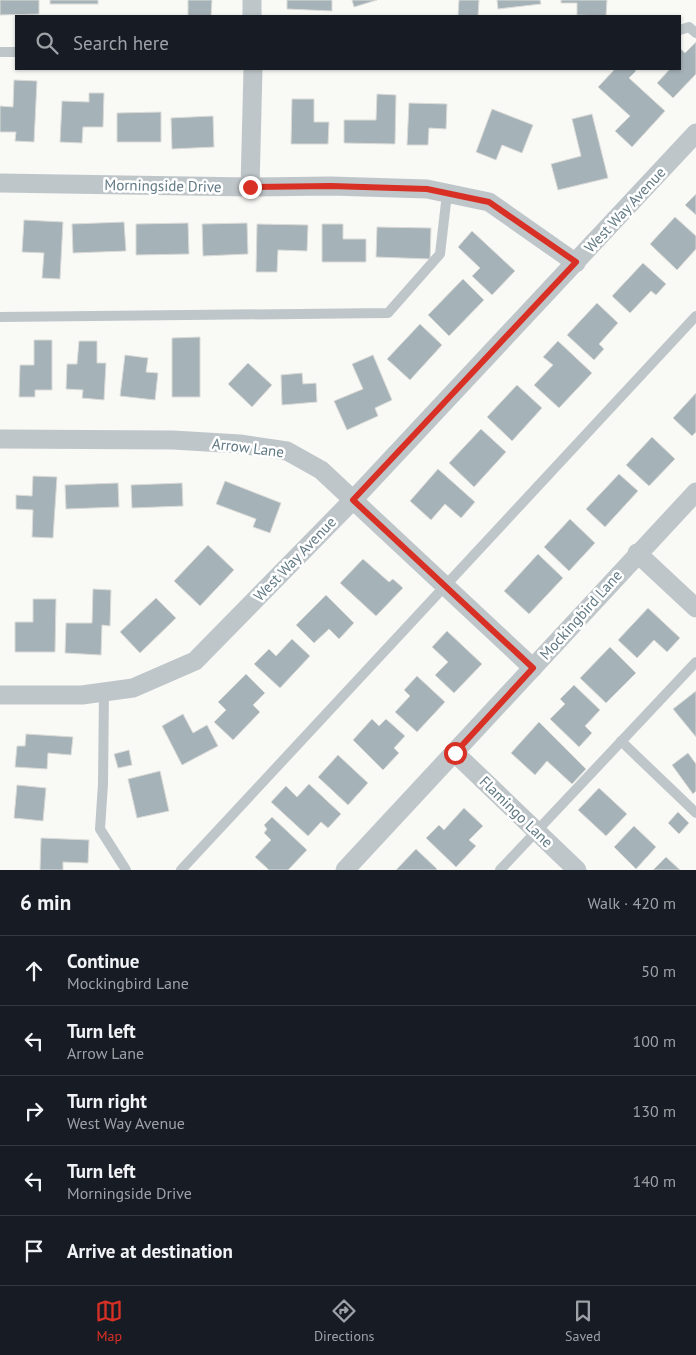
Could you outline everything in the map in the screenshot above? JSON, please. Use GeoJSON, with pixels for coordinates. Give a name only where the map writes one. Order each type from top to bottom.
{"type":"FeatureCollection","features":[{"type":"Feature","properties":{"kind":"street"},"geometry":{"type":"LineString","coordinates":[[252,0],[252,15]]}},
{"type":"Feature","properties":{"kind":"street"},"geometry":{"type":"LineString","coordinates":[[250,187],[253,70]]}},
{"type":"Feature","properties":{"kind":"street","name":"West Way Avenue"},"geometry":{"type":"LineString","coordinates":[[0,695],[82,694],[133,688],[195,662],[353,500],[696,133]]}},
{"type":"Feature","properties":{"kind":"street","name":"Morningside Drive"},"geometry":{"type":"LineString","coordinates":[[0,183],[408,188],[489,202],[576,262]]}},
{"type":"Feature","properties":{"kind":"street","name":"Arrow Lane"},"geometry":{"type":"LineString","coordinates":[[0,439],[173,440],[240,444],[287,451],[321,470],[533,668]]}},
{"type":"Feature","properties":{"kind":"street","name":"Mockingbird Lane"},"geometry":{"type":"LineString","coordinates":[[345,870],[696,492]]}},
{"type":"Feature","properties":{"kind":"street"},"geometry":{"type":"LineString","coordinates":[[638,554],[696,608]]}},
{"type":"Feature","properties":{"kind":"street","name":"Flamingo Lane"},"geometry":{"type":"LineString","coordinates":[[455,753],[577,870]]}},
{"type":"Feature","properties":{"kind":"lane"},"geometry":{"type":"LineString","coordinates":[[681,30],[689,26],[696,33]]}},
{"type":"Feature","properties":{"kind":"lane"},"geometry":{"type":"LineString","coordinates":[[0,52],[15,52]]}},
{"type":"Feature","properties":{"kind":"lane"},"geometry":{"type":"LineString","coordinates":[[0,317],[388,313],[440,254],[447,194]]}},
{"type":"Feature","properties":{"kind":"lane"},"geometry":{"type":"LineString","coordinates":[[180,870],[696,316]]}},
{"type":"Feature","properties":{"kind":"lane"},"geometry":{"type":"LineString","coordinates":[[500,870],[696,662]]}},
{"type":"Feature","properties":{"kind":"lane"},"geometry":{"type":"LineString","coordinates":[[104,692],[103,784],[100,829],[126,870]]}},
{"type":"Feature","properties":{"kind":"lane"},"geometry":{"type":"LineString","coordinates":[[621,741],[696,812]]}},
{"type":"Feature","properties":{"kind":"building"},"geometry":{"type":"Polygon","coordinates":[[[0,0],[39,0],[39,14],[0,15],[0,0]]]}},
{"type":"Feature","properties":{"kind":"building"},"geometry":{"type":"Polygon","coordinates":[[[50,0],[98,0],[98,4],[50,4],[50,0]]]}},
{"type":"Feature","properties":{"kind":"building"},"geometry":{"type":"Polygon","coordinates":[[[188,0],[212,0],[211,15],[188,15],[188,0]]]}},
{"type":"Feature","properties":{"kind":"building"},"geometry":{"type":"Polygon","coordinates":[[[287,0],[332,0],[332,11],[287,9],[287,0]]]}},
{"type":"Feature","properties":{"kind":"building"},"geometry":{"type":"Polygon","coordinates":[[[352,0],[377,0],[354,7],[352,0]]]}},
{"type":"Feature","properties":{"kind":"building"},"geometry":{"type":"Polygon","coordinates":[[[459,0],[479,0],[478,15],[458,15],[459,0]]]}},
{"type":"Feature","properties":{"kind":"building"},"geometry":{"type":"Polygon","coordinates":[[[497,0],[540,0],[541,4],[498,9],[497,0]]]}},
{"type":"Feature","properties":{"kind":"building"},"geometry":{"type":"Polygon","coordinates":[[[561,0],[607,0],[606,15],[577,15],[577,3],[561,3],[561,0]]]}},
{"type":"Feature","properties":{"kind":"building"},"geometry":{"type":"Polygon","coordinates":[[[696,42],[696,74],[673,98],[657,83],[669,70],[681,70],[681,49],[685,53],[696,42]]]}},
{"type":"Feature","properties":{"kind":"building"},"geometry":{"type":"Polygon","coordinates":[[[614,70],[635,70],[629,78],[665,111],[632,147],[615,131],[630,116],[598,87],[614,70]]]}},
{"type":"Feature","properties":{"kind":"building"},"geometry":{"type":"Polygon","coordinates":[[[14,80],[37,81],[34,142],[15,141],[16,132],[0,132],[0,106],[13,107],[14,80]]]}},
{"type":"Feature","properties":{"kind":"building"},"geometry":{"type":"Polygon","coordinates":[[[89,93],[104,93],[103,127],[83,127],[82,143],[60,142],[62,101],[89,102],[89,93]]]}},
{"type":"Feature","properties":{"kind":"building"},"geometry":{"type":"Polygon","coordinates":[[[377,94],[396,95],[395,144],[344,143],[344,120],[376,120],[377,94]]]}},
{"type":"Feature","properties":{"kind":"building"},"geometry":{"type":"Polygon","coordinates":[[[292,99],[314,99],[314,122],[329,122],[328,144],[291,144],[292,99]]]}},
{"type":"Feature","properties":{"kind":"building"},"geometry":{"type":"Polygon","coordinates":[[[409,103],[447,104],[446,129],[429,128],[428,145],[407,145],[409,103]]]}},
{"type":"Feature","properties":{"kind":"building"},"geometry":{"type":"Polygon","coordinates":[[[492,109],[533,125],[522,153],[502,145],[496,160],[476,152],[492,109]]]}},
{"type":"Feature","properties":{"kind":"building"},"geometry":{"type":"Polygon","coordinates":[[[161,112],[161,142],[117,142],[117,113],[161,112]]]}},
{"type":"Feature","properties":{"kind":"building"},"geometry":{"type":"Polygon","coordinates":[[[592,114],[608,178],[558,190],[551,164],[581,156],[572,119],[592,114]]]}},
{"type":"Feature","properties":{"kind":"building"},"geometry":{"type":"Polygon","coordinates":[[[213,116],[214,147],[172,149],[171,118],[213,116]]]}},
{"type":"Feature","properties":{"kind":"building"},"geometry":{"type":"Polygon","coordinates":[[[696,194],[696,215],[685,205],[696,194]]]}},
{"type":"Feature","properties":{"kind":"building"},"geometry":{"type":"Polygon","coordinates":[[[675,217],[696,236],[696,249],[677,270],[650,244],[675,217]]]}},
{"type":"Feature","properties":{"kind":"building"},"geometry":{"type":"Polygon","coordinates":[[[24,220],[63,222],[60,279],[42,278],[44,253],[22,252],[24,220]]]}},
{"type":"Feature","properties":{"kind":"building"},"geometry":{"type":"Polygon","coordinates":[[[124,222],[126,251],[73,253],[72,224],[124,222]]]}},
{"type":"Feature","properties":{"kind":"building"},"geometry":{"type":"Polygon","coordinates":[[[188,223],[189,254],[136,255],[136,224],[188,223]]]}},
{"type":"Feature","properties":{"kind":"building"},"geometry":{"type":"Polygon","coordinates":[[[247,223],[248,254],[203,256],[202,224],[247,223]]]}},
{"type":"Feature","properties":{"kind":"building"},"geometry":{"type":"Polygon","coordinates":[[[257,224],[308,225],[307,251],[278,250],[277,272],[256,272],[257,224]]]}},
{"type":"Feature","properties":{"kind":"building"},"geometry":{"type":"Polygon","coordinates":[[[322,224],[343,224],[343,239],[366,239],[366,262],[322,262],[322,224]]]}},
{"type":"Feature","properties":{"kind":"building"},"geometry":{"type":"Polygon","coordinates":[[[377,227],[431,228],[430,259],[376,257],[377,227]]]}},
{"type":"Feature","properties":{"kind":"building"},"geometry":{"type":"Polygon","coordinates":[[[472,231],[515,271],[492,295],[472,276],[480,268],[458,247],[472,231]]]}},
{"type":"Feature","properties":{"kind":"building"},"geometry":{"type":"Polygon","coordinates":[[[643,263],[666,284],[656,295],[651,291],[630,313],[612,296],[643,263]]]}},
{"type":"Feature","properties":{"kind":"building"},"geometry":{"type":"Polygon","coordinates":[[[463,279],[484,300],[449,336],[428,315],[463,279]]]}},
{"type":"Feature","properties":{"kind":"building"},"geometry":{"type":"Polygon","coordinates":[[[597,303],[618,323],[599,344],[604,349],[594,360],[567,335],[597,303]]]}},
{"type":"Feature","properties":{"kind":"building"},"geometry":{"type":"Polygon","coordinates":[[[420,324],[442,345],[410,380],[387,359],[420,324]]]}},
{"type":"Feature","properties":{"kind":"building"},"geometry":{"type":"Polygon","coordinates":[[[200,337],[200,397],[172,397],[172,338],[200,337]]]}},
{"type":"Feature","properties":{"kind":"building"},"geometry":{"type":"Polygon","coordinates":[[[34,340],[52,340],[52,390],[35,390],[35,397],[19,397],[20,365],[34,365],[34,340]]]}},
{"type":"Feature","properties":{"kind":"building"},"geometry":{"type":"Polygon","coordinates":[[[79,341],[97,341],[97,363],[106,363],[104,400],[82,398],[83,390],[66,389],[67,364],[77,364],[79,341]]]}},
{"type":"Feature","properties":{"kind":"building"},"geometry":{"type":"Polygon","coordinates":[[[558,341],[592,373],[559,408],[534,385],[553,365],[543,357],[558,341]]]}},
{"type":"Feature","properties":{"kind":"building"},"geometry":{"type":"Polygon","coordinates":[[[125,355],[148,358],[146,372],[158,373],[155,400],[120,396],[125,355]]]}},
{"type":"Feature","properties":{"kind":"building"},"geometry":{"type":"Polygon","coordinates":[[[373,355],[392,400],[375,408],[378,416],[347,430],[334,401],[363,389],[352,364],[373,355]]]}},
{"type":"Feature","properties":{"kind":"building"},"geometry":{"type":"Polygon","coordinates":[[[248,363],[272,385],[252,407],[228,384],[248,363]]]}},
{"type":"Feature","properties":{"kind":"building"},"geometry":{"type":"Polygon","coordinates":[[[302,373],[303,384],[316,383],[317,402],[282,405],[281,375],[302,373]]]}},
{"type":"Feature","properties":{"kind":"building"},"geometry":{"type":"Polygon","coordinates":[[[517,385],[542,408],[512,441],[487,417],[517,385]]]}},
{"type":"Feature","properties":{"kind":"building"},"geometry":{"type":"Polygon","coordinates":[[[696,393],[696,432],[692,436],[673,418],[696,393]]]}},
{"type":"Feature","properties":{"kind":"building"},"geometry":{"type":"Polygon","coordinates":[[[481,429],[506,452],[474,487],[449,463],[481,429]]]}},
{"type":"Feature","properties":{"kind":"building"},"geometry":{"type":"Polygon","coordinates":[[[652,437],[675,459],[649,486],[626,465],[652,437]]]}},
{"type":"Feature","properties":{"kind":"building"},"geometry":{"type":"Polygon","coordinates":[[[438,469],[475,502],[461,518],[445,504],[431,520],[410,501],[438,469]]]}},
{"type":"Feature","properties":{"kind":"building"},"geometry":{"type":"Polygon","coordinates":[[[619,474],[638,491],[605,527],[586,509],[619,474]]]}},
{"type":"Feature","properties":{"kind":"building"},"geometry":{"type":"Polygon","coordinates":[[[33,476],[57,477],[53,538],[32,537],[33,510],[16,509],[16,495],[32,496],[33,476]]]}},
{"type":"Feature","properties":{"kind":"building"},"geometry":{"type":"Polygon","coordinates":[[[225,481],[281,503],[270,533],[253,527],[256,519],[216,504],[225,481]]]}},
{"type":"Feature","properties":{"kind":"building"},"geometry":{"type":"Polygon","coordinates":[[[118,483],[119,507],[66,509],[65,485],[118,483]]]}},
{"type":"Feature","properties":{"kind":"building"},"geometry":{"type":"Polygon","coordinates":[[[182,483],[183,506],[132,508],[131,485],[182,483]]]}},
{"type":"Feature","properties":{"kind":"building"},"geometry":{"type":"Polygon","coordinates":[[[570,519],[595,543],[569,571],[544,547],[570,519]]]}},
{"type":"Feature","properties":{"kind":"building"},"geometry":{"type":"Polygon","coordinates":[[[208,545],[234,570],[200,606],[174,581],[208,545]]]}},
{"type":"Feature","properties":{"kind":"building"},"geometry":{"type":"Polygon","coordinates":[[[538,554],[563,578],[529,614],[504,591],[538,554]]]}},
{"type":"Feature","properties":{"kind":"building"},"geometry":{"type":"Polygon","coordinates":[[[363,559],[389,582],[393,579],[403,588],[376,616],[340,583],[363,559]]]}},
{"type":"Feature","properties":{"kind":"building"},"geometry":{"type":"Polygon","coordinates":[[[93,589],[111,590],[110,626],[102,625],[101,655],[65,653],[66,623],[92,623],[93,589]]]}},
{"type":"Feature","properties":{"kind":"building"},"geometry":{"type":"Polygon","coordinates":[[[326,595],[354,623],[339,639],[329,629],[314,643],[296,625],[326,595]]]}},
{"type":"Feature","properties":{"kind":"building"},"geometry":{"type":"Polygon","coordinates":[[[156,598],[176,618],[140,653],[120,632],[156,598]]]}},
{"type":"Feature","properties":{"kind":"building"},"geometry":{"type":"Polygon","coordinates":[[[33,599],[56,599],[55,652],[15,652],[15,622],[33,622],[33,599]]]}},
{"type":"Feature","properties":{"kind":"building"},"geometry":{"type":"Polygon","coordinates":[[[648,608],[680,638],[667,652],[654,640],[637,658],[618,640],[648,608]]]}},
{"type":"Feature","properties":{"kind":"building"},"geometry":{"type":"Polygon","coordinates":[[[447,631],[482,664],[454,693],[435,675],[448,662],[432,647],[447,631]]]}},
{"type":"Feature","properties":{"kind":"building"},"geometry":{"type":"Polygon","coordinates":[[[292,639],[310,656],[280,688],[254,664],[269,649],[276,656],[292,639]]]}},
{"type":"Feature","properties":{"kind":"building"},"geometry":{"type":"Polygon","coordinates":[[[610,647],[636,673],[606,703],[580,678],[610,647]]]}},
{"type":"Feature","properties":{"kind":"building"},"geometry":{"type":"Polygon","coordinates":[[[246,674],[265,693],[253,705],[260,712],[233,740],[214,722],[226,710],[218,702],[246,674]]]}},
{"type":"Feature","properties":{"kind":"building"},"geometry":{"type":"Polygon","coordinates":[[[417,676],[445,702],[417,732],[395,712],[410,696],[404,690],[417,676]]]}},
{"type":"Feature","properties":{"kind":"building"},"geometry":{"type":"Polygon","coordinates":[[[574,685],[600,710],[585,726],[592,733],[579,747],[550,719],[565,704],[560,699],[574,685]]]}},
{"type":"Feature","properties":{"kind":"building"},"geometry":{"type":"Polygon","coordinates":[[[696,691],[696,737],[673,709],[696,691]]]}},
{"type":"Feature","properties":{"kind":"building"},"geometry":{"type":"Polygon","coordinates":[[[183,714],[193,733],[207,725],[218,746],[182,765],[162,726],[183,714]]]}},
{"type":"Feature","properties":{"kind":"building"},"geometry":{"type":"Polygon","coordinates":[[[372,719],[379,726],[386,719],[405,736],[394,748],[399,753],[383,770],[353,740],[372,719]]]}},
{"type":"Feature","properties":{"kind":"building"},"geometry":{"type":"Polygon","coordinates":[[[539,722],[586,769],[572,784],[547,761],[535,775],[511,753],[539,722]]]}},
{"type":"Feature","properties":{"kind":"building"},"geometry":{"type":"Polygon","coordinates":[[[26,734],[73,737],[71,755],[48,753],[47,769],[15,767],[17,746],[25,746],[26,734]]]}},
{"type":"Feature","properties":{"kind":"building"},"geometry":{"type":"Polygon","coordinates":[[[129,750],[132,765],[118,768],[114,754],[129,750]]]}},
{"type":"Feature","properties":{"kind":"building"},"geometry":{"type":"Polygon","coordinates":[[[688,753],[696,764],[696,791],[693,794],[672,765],[688,753]]]}},
{"type":"Feature","properties":{"kind":"building"},"geometry":{"type":"Polygon","coordinates":[[[338,755],[368,783],[348,805],[318,777],[338,755]]]}},
{"type":"Feature","properties":{"kind":"building"},"geometry":{"type":"Polygon","coordinates":[[[160,771],[169,811],[137,818],[128,779],[160,771]]]}},
{"type":"Feature","properties":{"kind":"building"},"geometry":{"type":"Polygon","coordinates":[[[309,784],[341,814],[328,828],[321,822],[308,836],[271,802],[286,786],[297,797],[309,784]]]}},
{"type":"Feature","properties":{"kind":"building"},"geometry":{"type":"Polygon","coordinates":[[[17,785],[46,788],[43,821],[14,818],[17,785]]]}},
{"type":"Feature","properties":{"kind":"building"},"geometry":{"type":"Polygon","coordinates":[[[599,788],[627,814],[606,836],[578,810],[599,788]]]}},
{"type":"Feature","properties":{"kind":"building"},"geometry":{"type":"Polygon","coordinates":[[[464,808],[483,826],[469,840],[476,846],[456,867],[426,838],[439,825],[444,830],[464,808]]]}},
{"type":"Feature","properties":{"kind":"building"},"geometry":{"type":"Polygon","coordinates":[[[678,812],[689,823],[679,834],[668,823],[678,812]]]}},
{"type":"Feature","properties":{"kind":"building"},"geometry":{"type":"Polygon","coordinates":[[[272,817],[307,850],[288,870],[269,870],[255,857],[271,840],[264,833],[267,829],[264,825],[272,817]]]}},
{"type":"Feature","properties":{"kind":"building"},"geometry":{"type":"Polygon","coordinates":[[[634,826],[656,847],[636,869],[614,847],[634,826]]]}},
{"type":"Feature","properties":{"kind":"building"},"geometry":{"type":"Polygon","coordinates":[[[41,838],[89,840],[88,863],[63,862],[63,870],[40,870],[41,838]]]}},
{"type":"Feature","properties":{"kind":"building"},"geometry":{"type":"Polygon","coordinates":[[[416,849],[437,869],[396,870],[416,849]]]}},
{"type":"Feature","properties":{"kind":"building"},"geometry":{"type":"Polygon","coordinates":[[[666,857],[680,870],[653,870],[666,857]]]}},
{"type":"Feature","properties":{"kind":"route"},"geometry":{"type":"LineString","coordinates":[[250,187],[331,186],[427,189],[489,202],[576,262],[353,500],[533,668],[455,753]]}}]}
